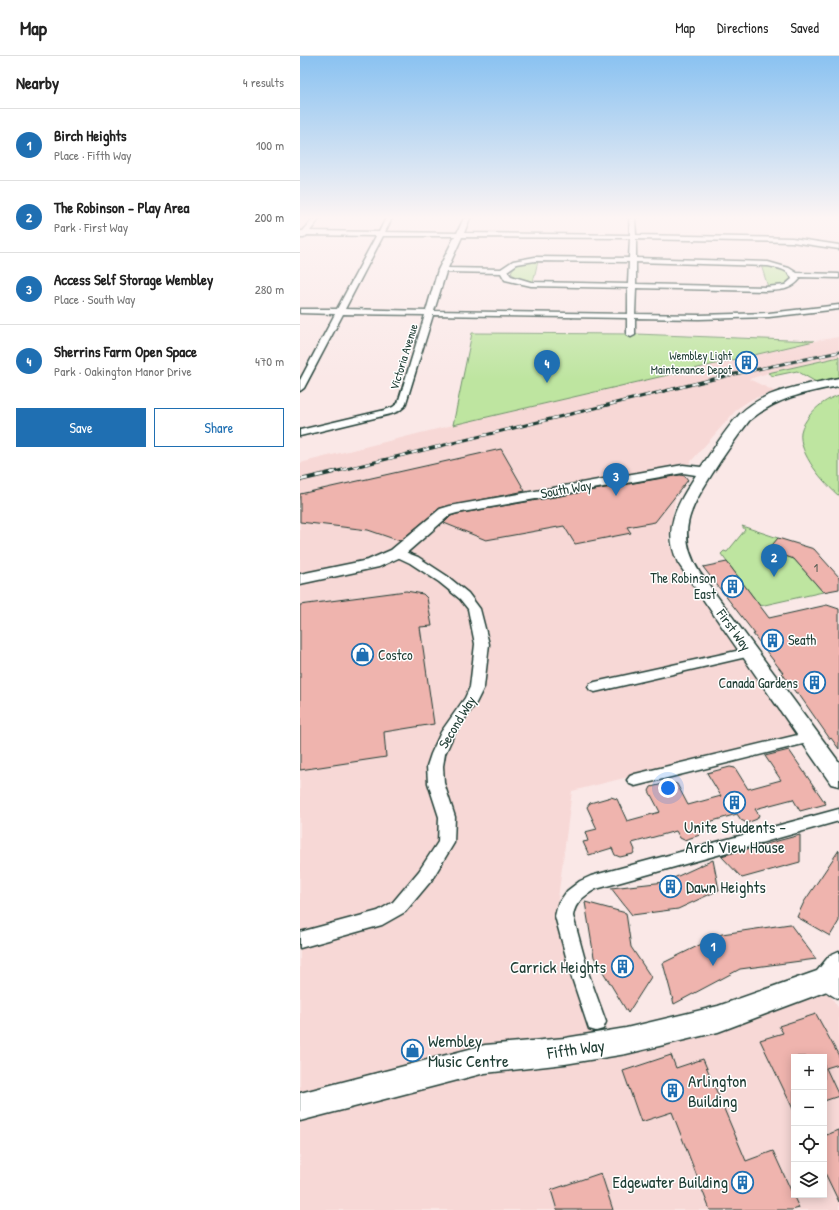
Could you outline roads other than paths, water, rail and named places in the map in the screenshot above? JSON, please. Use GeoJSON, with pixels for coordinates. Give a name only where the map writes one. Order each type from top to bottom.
{"type":"FeatureCollection","features":[{"type":"Feature","properties":{"kind":"main road"},"geometry":{"type":"LineString","coordinates":[[706,472],[744,418],[757,406],[791,393],[839,382]]}},
{"type":"Feature","properties":{"kind":"main road","name":"South Way"},"geometry":{"type":"LineString","coordinates":[[300,578],[373,564],[397,553],[445,512],[454,509],[683,469],[706,472]]}},
{"type":"Feature","properties":{"kind":"main road","name":"First Way"},"geometry":{"type":"LineString","coordinates":[[706,472],[683,509],[678,527],[682,553],[693,574],[839,778]]}},
{"type":"Feature","properties":{"kind":"main road","name":"Fifth Way"},"geometry":{"type":"LineString","coordinates":[[300,1107],[485,1059],[565,1051],[626,1041],[718,1019],[835,978]]}},
{"type":"Feature","properties":{"kind":"street"},"geometry":{"type":"LineString","coordinates":[[300,388],[361,272]]}},
{"type":"Feature","properties":{"kind":"street","name":"Victoria Avenue"},"geometry":{"type":"LineString","coordinates":[[300,432],[388,412],[400,407],[441,272]]}},
{"type":"Feature","properties":{"kind":"street"},"geometry":{"type":"LineString","coordinates":[[504,272],[508,278],[531,284],[766,289],[791,285],[796,279],[795,275]]}},
{"type":"Feature","properties":{"kind":"street"},"geometry":{"type":"LineString","coordinates":[[631,335],[632,272]]}},
{"type":"Feature","properties":{"kind":"street"},"geometry":{"type":"LineString","coordinates":[[791,272],[795,275],[839,276]]}},
{"type":"Feature","properties":{"kind":"street"},"geometry":{"type":"LineString","coordinates":[[300,311],[630,316],[752,316],[839,307]]}},
{"type":"Feature","properties":{"kind":"street","name":"Second Way"},"geometry":{"type":"LineString","coordinates":[[300,940],[382,917],[399,907],[425,876],[446,843],[447,817],[436,782],[435,766],[438,754],[448,732],[471,700],[477,687],[482,644],[474,609],[464,596],[414,560],[397,553]]}},
{"type":"Feature","properties":{"kind":"street"},"geometry":{"type":"LineString","coordinates":[[595,687],[750,652]]}},
{"type":"Feature","properties":{"kind":"street"},"geometry":{"type":"LineString","coordinates":[[635,780],[810,737]]}},
{"type":"Feature","properties":{"kind":"street"},"geometry":{"type":"LineString","coordinates":[[596,1022],[580,975],[564,916],[564,909],[571,897],[591,883],[839,815]]}},
{"type":"Feature","properties":{"kind":"railway"},"geometry":{"type":"LineString","coordinates":[[330,473],[730,375],[839,352]]}},
{"type":"Feature","properties":{"kind":"railway"},"geometry":{"type":"LineString","coordinates":[[300,480],[334,472]]}},
{"type":"Feature","properties":{"kind":"place","name":"Wembley Light Maintenance Depot"},"geometry":{"type":"Point","coordinates":[747,363]}},
{"type":"Feature","properties":{"kind":"place","name":"Sherrins Farm Open Space"},"geometry":{"type":"Point","coordinates":[547,383]}},
{"type":"Feature","properties":{"kind":"place","name":"Access Self Storage Wembley"},"geometry":{"type":"Point","coordinates":[616,496]}},
{"type":"Feature","properties":{"kind":"place","name":"The Robinson - Play Area"},"geometry":{"type":"Point","coordinates":[774,577]}},
{"type":"Feature","properties":{"kind":"place","name":"The Robinson East"},"geometry":{"type":"Point","coordinates":[732,586]}},
{"type":"Feature","properties":{"kind":"place","name":"Seath"},"geometry":{"type":"Point","coordinates":[773,640]}},
{"type":"Feature","properties":{"kind":"place","name":"Costco"},"geometry":{"type":"Point","coordinates":[362,655]}},
{"type":"Feature","properties":{"kind":"place","name":"Canada Gardens"},"geometry":{"type":"Point","coordinates":[814,683]}},
{"type":"Feature","properties":{"kind":"place","name":"Unite Students - Arch View House"},"geometry":{"type":"Point","coordinates":[735,803]}},
{"type":"Feature","properties":{"kind":"place","name":"Dawn Heights"},"geometry":{"type":"Point","coordinates":[670,887]}},
{"type":"Feature","properties":{"kind":"place","name":"Birch Heights"},"geometry":{"type":"Point","coordinates":[713,966]}},
{"type":"Feature","properties":{"kind":"place","name":"Carrick Heights"},"geometry":{"type":"Point","coordinates":[622,967]}},
{"type":"Feature","properties":{"kind":"place","name":"Wembley Music Centre"},"geometry":{"type":"Point","coordinates":[412,1051]}},
{"type":"Feature","properties":{"kind":"place","name":"Arlington Building"},"geometry":{"type":"Point","coordinates":[673,1091]}},
{"type":"Feature","properties":{"kind":"place","name":"Edgewater Building"},"geometry":{"type":"Point","coordinates":[743,1182]}}]}
